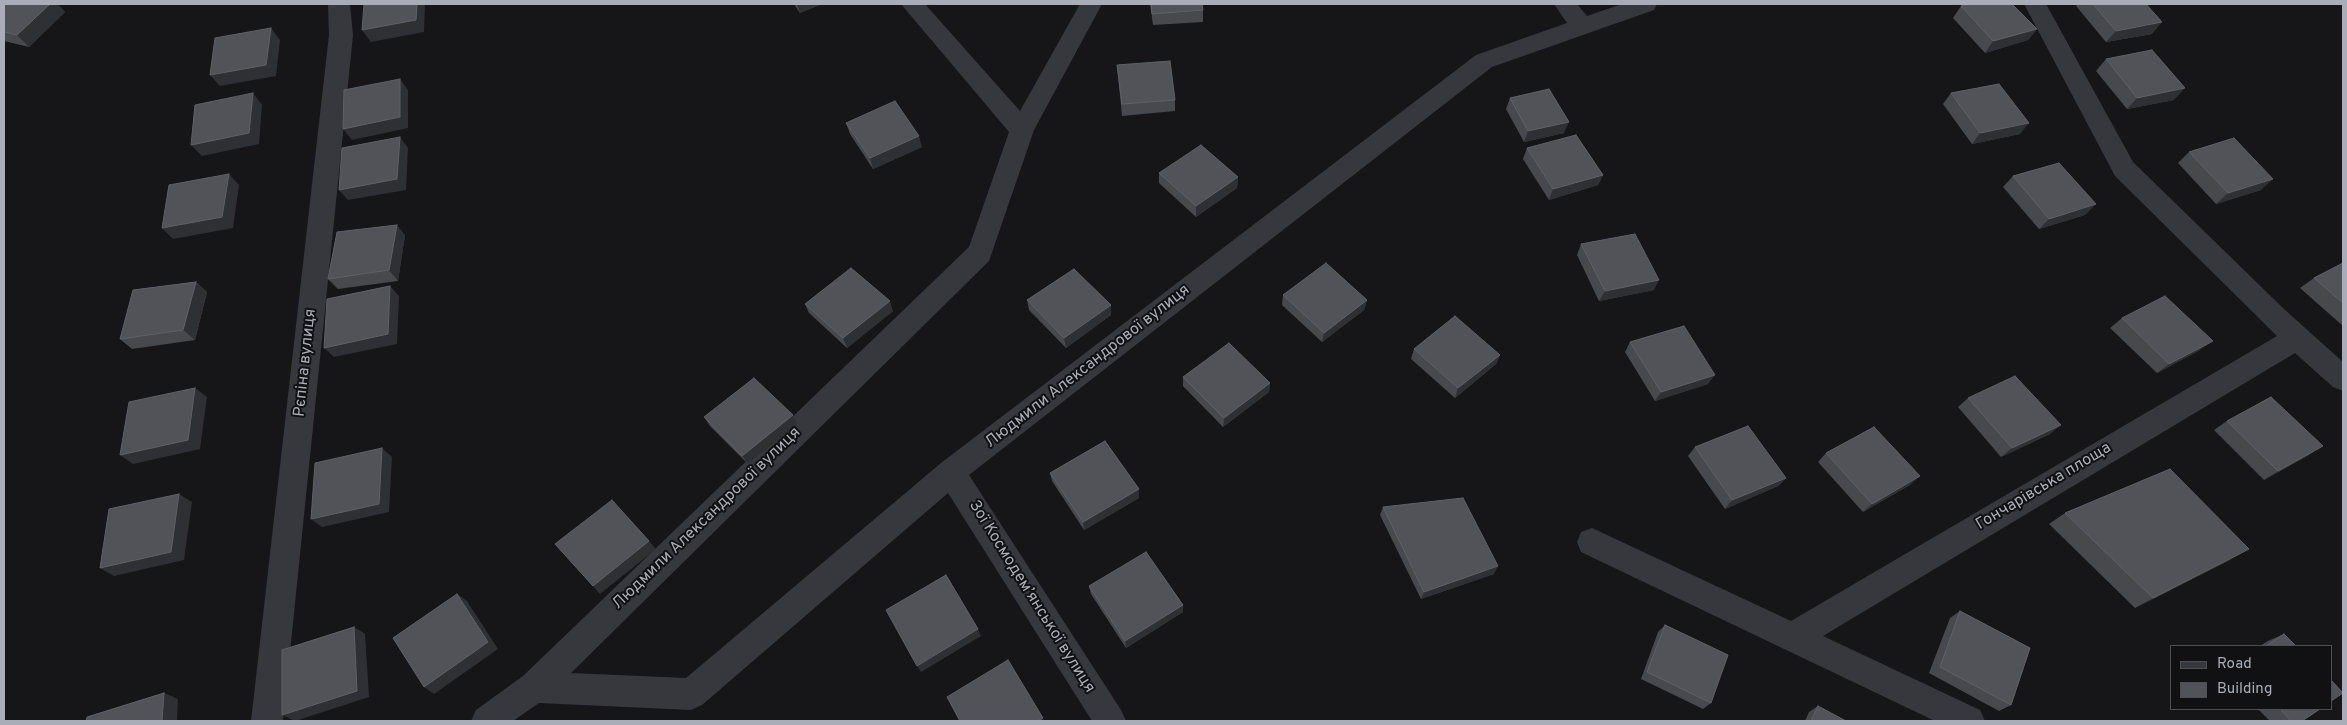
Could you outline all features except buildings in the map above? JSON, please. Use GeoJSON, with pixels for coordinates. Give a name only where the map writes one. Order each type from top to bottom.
{"type":"FeatureCollection","features":[{"type":"Feature","properties":{"kind":"street","name":"Рєпіна вулиця"},"geometry":{"type":"LineString","coordinates":[[268,721],[341,35],[339,4]]}},
{"type":"Feature","properties":{"kind":"street"},"geometry":{"type":"LineString","coordinates":[[912,4],[1022,130]]}},
{"type":"Feature","properties":{"kind":"street","name":"Людмили Александрової вулиця"},"geometry":{"type":"LineString","coordinates":[[487,721],[534,687],[980,253],[1022,130],[1091,4]]}},
{"type":"Feature","properties":{"kind":"street"},"geometry":{"type":"LineString","coordinates":[[1566,4],[1582,26]]}},
{"type":"Feature","properties":{"kind":"street","name":"Людмили Александрової вулиця"},"geometry":{"type":"LineString","coordinates":[[534,687],[691,694],[951,472],[1484,62],[1646,4]]}},
{"type":"Feature","properties":{"kind":"street"},"geometry":{"type":"LineString","coordinates":[[2035,4],[2124,169],[2297,338],[2343,379]]}},
{"type":"Feature","properties":{"kind":"street","name":"Гончарівська площа"},"geometry":{"type":"LineString","coordinates":[[1792,637],[2297,338]]}},
{"type":"Feature","properties":{"kind":"street","name":"Зої Космодем’янської вулиця"},"geometry":{"type":"LineString","coordinates":[[951,472],[1110,721]]}},
{"type":"Feature","properties":{"kind":"street"},"geometry":{"type":"LineString","coordinates":[[1592,542],[1970,721]]}}]}
